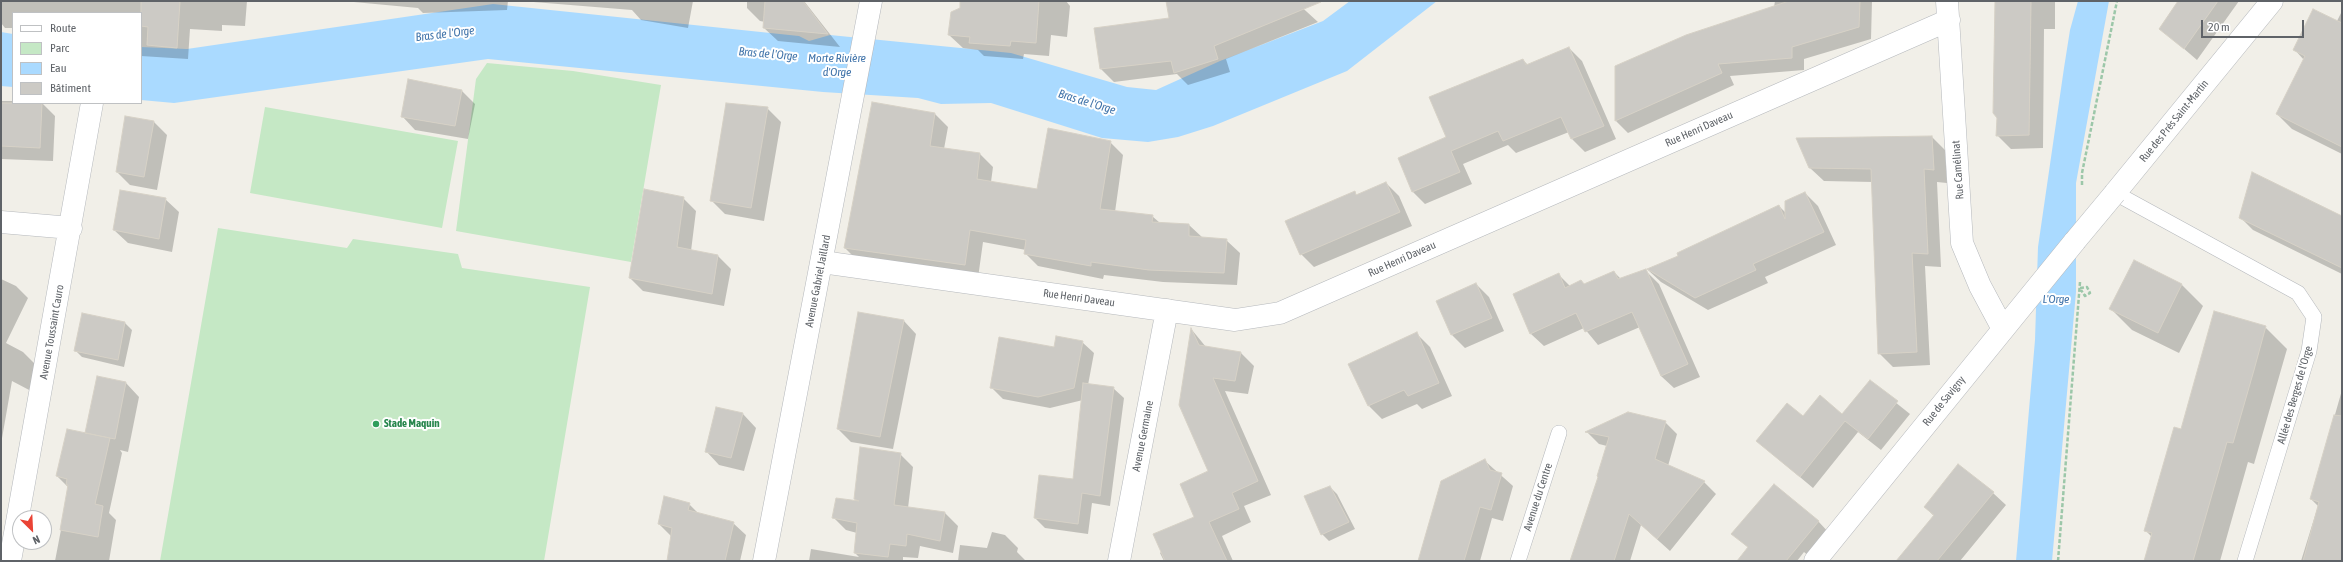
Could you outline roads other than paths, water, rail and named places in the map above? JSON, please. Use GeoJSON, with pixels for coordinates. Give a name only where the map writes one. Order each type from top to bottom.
{"type":"FeatureCollection","features":[{"type":"Feature","properties":{"kind":"street","name":"Avenue Gabriel Jaillard"},"geometry":{"type":"LineString","coordinates":[[764,561],[854,97],[862,38],[871,1]]}},
{"type":"Feature","properties":{"kind":"street","name":"Rue des Prés Saint-Martin"},"geometry":{"type":"LineString","coordinates":[[2075,241],[2272,1]]}},
{"type":"Feature","properties":{"kind":"street","name":"Rue Henri Daveau"},"geometry":{"type":"LineString","coordinates":[[822,262],[1236,320],[1280,313],[1948,11]]}},
{"type":"Feature","properties":{"kind":"street","name":"Rue Camélinat"},"geometry":{"type":"LineString","coordinates":[[1948,11],[1962,243],[1980,286],[2003,329]]}},
{"type":"Feature","properties":{"kind":"street","name":"Avenue Toussaint Cauro"},"geometry":{"type":"LineString","coordinates":[[10,561],[71,228],[92,104]]}},
{"type":"Feature","properties":{"kind":"street"},"geometry":{"type":"LineString","coordinates":[[1,222],[71,228]]}},
{"type":"Feature","properties":{"kind":"street","name":"Rue de Savigny"},"geometry":{"type":"LineString","coordinates":[[1815,561],[2075,241]]}},
{"type":"Feature","properties":{"kind":"street","name":"Avenue Germaine"},"geometry":{"type":"LineString","coordinates":[[1119,561],[1166,310]]}},
{"type":"Feature","properties":{"kind":"lane","name":"Allée des Berges de l'Orge"},"geometry":{"type":"LineString","coordinates":[[2115,193],[2298,293],[2314,317],[2309,351],[2245,561]]}},
{"type":"Feature","properties":{"kind":"lane","name":"Avenue du Centre"},"geometry":{"type":"LineString","coordinates":[[1518,561],[1559,433]]}},
{"type":"Feature","properties":{"kind":"water","name":"Morte Rivière d'Orge"},"geometry":{"type":"Polygon","coordinates":[[[1350,1],[1437,1],[1347,71],[1213,126],[1178,137],[1148,142],[1102,138],[991,103],[941,104],[918,98],[823,92],[488,59],[174,103],[142,100],[142,47],[187,49],[493,4],[799,36],[809,41],[830,35],[1011,53],[1127,87],[1156,90],[1220,61],[1323,21],[1350,1]]]}},
{"type":"Feature","properties":{"kind":"water","name":"L'Orge"},"geometry":{"type":"Polygon","coordinates":[[[2078,1],[2109,1],[2076,183],[2076,292],[2052,561],[2016,561],[2035,340],[2038,247],[2070,30],[2078,1]]]}},
{"type":"Feature","properties":{"kind":"water"},"geometry":{"type":"Polygon","coordinates":[[[1,32],[12,34],[12,87],[1,86],[1,32]]]}},
{"type":"Feature","properties":{"kind":"place","name":"Stade Maquin"},"geometry":{"type":"Point","coordinates":[376,424]}},
{"type":"Feature","properties":{"kind":"water label","name":"Bras de l'Orge"},"geometry":{"type":"Point","coordinates":[445,34]}},
{"type":"Feature","properties":{"kind":"water label","name":"Bras de l'Orge"},"geometry":{"type":"Point","coordinates":[768,54]}},
{"type":"Feature","properties":{"kind":"water label","name":"Bras de l'Orge"},"geometry":{"type":"Point","coordinates":[1087,102]}}]}
